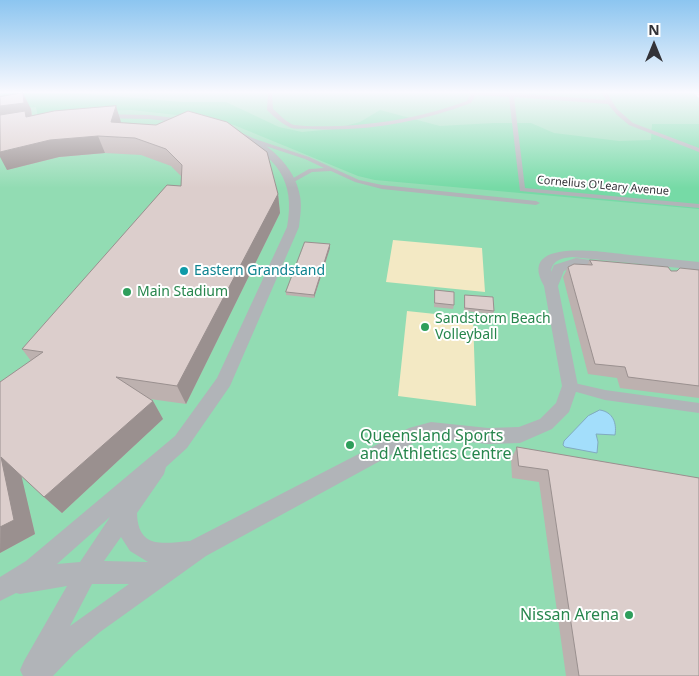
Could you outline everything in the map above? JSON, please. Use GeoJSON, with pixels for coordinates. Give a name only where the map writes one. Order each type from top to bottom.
{"type":"FeatureCollection","features":[{"type":"Feature","properties":{"kind":"street"},"geometry":{"type":"LineString","coordinates":[[3,588],[34,569],[181,442],[224,381],[235,359],[293,227],[297,202],[292,181],[282,165],[264,148],[244,137],[224,130]]}},
{"type":"Feature","properties":{"kind":"street"},"geometry":{"type":"LineString","coordinates":[[127,512],[128,527],[134,541],[146,551],[162,556],[180,555],[198,548],[409,436],[440,430],[488,436],[520,435],[546,424],[563,407],[570,386],[551,286],[559,268],[576,262],[699,266]]}},
{"type":"Feature","properties":{"kind":"street"},"geometry":{"type":"LineString","coordinates":[[661,266],[699,274]]}},
{"type":"Feature","properties":{"kind":"street"},"geometry":{"type":"LineString","coordinates":[[30,676],[97,553],[162,460]]}},
{"type":"Feature","properties":{"kind":"street"},"geometry":{"type":"LineString","coordinates":[[36,676],[65,645],[198,548]]}},
{"type":"Feature","properties":{"kind":"street"},"geometry":{"type":"LineString","coordinates":[[3,588],[58,574],[86,572],[162,573]]}},
{"type":"Feature","properties":{"kind":"lane"},"geometry":{"type":"LineString","coordinates":[[289,125],[328,128],[378,125]]}},
{"type":"Feature","properties":{"kind":"lane","name":"Cornelius O'Leary Avenue"},"geometry":{"type":"LineString","coordinates":[[515,125],[522,190],[699,206]]}},
{"type":"Feature","properties":{"kind":"lane"},"geometry":{"type":"LineString","coordinates":[[633,125],[699,150]]}},
{"type":"Feature","properties":{"kind":"lane"},"geometry":{"type":"LineString","coordinates":[[244,137],[308,158],[357,181],[382,187],[536,203]]}},
{"type":"Feature","properties":{"kind":"lane"},"geometry":{"type":"LineString","coordinates":[[292,181],[311,170],[332,170]]}},
{"type":"Feature","properties":{"kind":"lane"},"geometry":{"type":"LineString","coordinates":[[570,386],[605,395],[699,408]]}},
{"type":"Feature","properties":{"kind":"green space","name":"Queensland Sports and Athletics Centre"},"geometry":{"type":"Polygon","coordinates":[[[0,125],[699,125],[699,676],[0,676],[0,125]]]}},
{"type":"Feature","properties":{"kind":"green space"},"geometry":{"type":"Polygon","coordinates":[[[232,125],[274,125],[302,132],[334,129],[351,125],[535,125],[554,133],[619,141],[651,140],[652,125],[699,125],[699,209],[375,180],[358,176],[232,125]]]}},
{"type":"Feature","properties":{"kind":"sand"},"geometry":{"type":"Polygon","coordinates":[[[393,240],[482,248],[485,292],[386,282],[393,240]]]}},
{"type":"Feature","properties":{"kind":"sand"},"geometry":{"type":"Polygon","coordinates":[[[407,311],[473,318],[476,406],[398,396],[407,311]]]}},
{"type":"Feature","properties":{"kind":"water"},"geometry":{"type":"Polygon","coordinates":[[[600,410],[608,413],[615,422],[615,435],[596,434],[598,442],[597,453],[563,445],[564,441],[588,416],[600,410]]]}},
{"type":"Feature","properties":{"kind":"building"},"geometry":{"type":"Polygon","coordinates":[[[0,125],[230,125],[267,152],[278,194],[177,386],[116,377],[153,401],[44,497],[1,457],[14,520],[0,527],[0,382],[43,352],[22,349],[167,185],[181,186],[182,165],[166,149],[135,138],[98,136],[50,140],[0,152],[0,125]]]}},
{"type":"Feature","properties":{"kind":"building"},"geometry":{"type":"Polygon","coordinates":[[[305,242],[330,244],[314,295],[286,292],[305,242]]]}},
{"type":"Feature","properties":{"kind":"building"},"geometry":{"type":"Polygon","coordinates":[[[590,260],[668,267],[671,271],[677,271],[680,268],[699,270],[699,386],[628,377],[625,367],[595,364],[568,267],[574,264],[592,265],[590,260]]]}},
{"type":"Feature","properties":{"kind":"building"},"geometry":{"type":"Polygon","coordinates":[[[435,290],[454,292],[454,305],[435,303],[435,290]]]}},
{"type":"Feature","properties":{"kind":"building"},"geometry":{"type":"Polygon","coordinates":[[[465,295],[493,297],[494,311],[465,308],[465,295]]]}},
{"type":"Feature","properties":{"kind":"building","name":"Nissan Arena"},"geometry":{"type":"Polygon","coordinates":[[[517,447],[699,478],[699,676],[579,676],[548,470],[519,466],[517,447]]]}},
{"type":"Feature","properties":{"kind":"place","name":"Eastern Grandstand"},"geometry":{"type":"Point","coordinates":[184,271]}},
{"type":"Feature","properties":{"kind":"place","name":"Main Stadium"},"geometry":{"type":"Point","coordinates":[127,292]}},
{"type":"Feature","properties":{"kind":"place","name":"Sandstorm Beach Volleyball"},"geometry":{"type":"Point","coordinates":[425,327]}},
{"type":"Feature","properties":{"kind":"place","name":"Queensland Sports and Athletics Centre"},"geometry":{"type":"Point","coordinates":[350,445]}},
{"type":"Feature","properties":{"kind":"place","name":"Nissan Arena"},"geometry":{"type":"Point","coordinates":[629,615]}}]}
